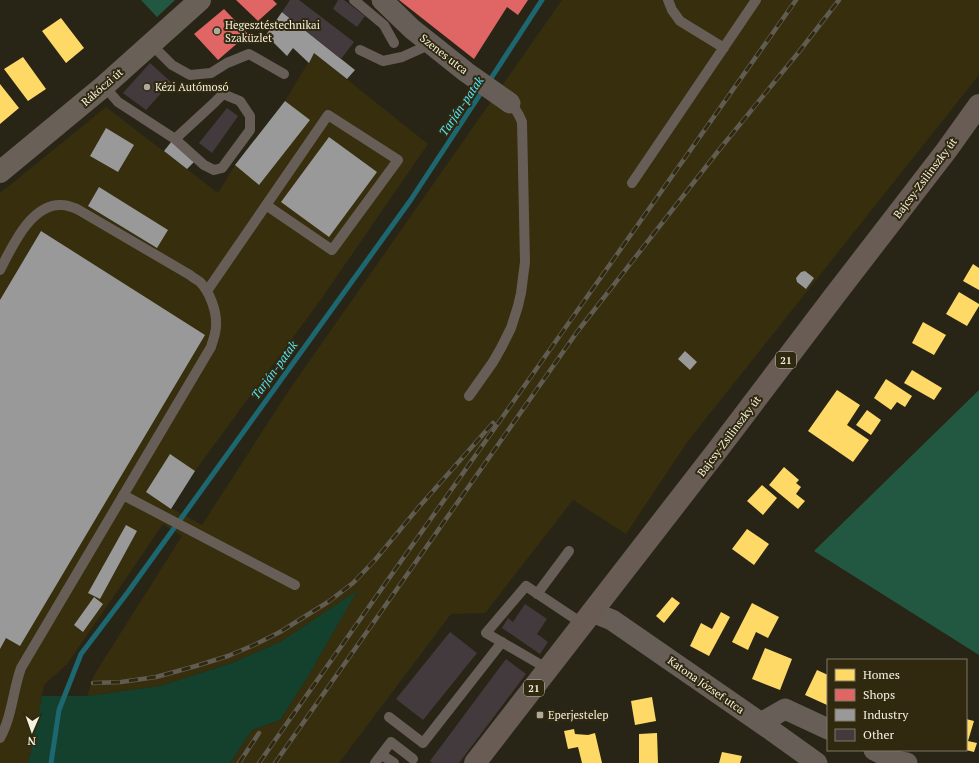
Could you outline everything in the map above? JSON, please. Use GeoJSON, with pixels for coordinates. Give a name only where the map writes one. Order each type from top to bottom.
{"type":"FeatureCollection","features":[{"type":"Feature","properties":{"kind":"main road","name":"Rákóczi út"},"geometry":{"type":"LineString","coordinates":[[0,172],[104,86],[200,0]]}},
{"type":"Feature","properties":{"kind":"main road","name":"Bajcsy-Zsilinszky út"},"geometry":{"type":"LineString","coordinates":[[475,763],[716,452],[979,106]]}},
{"type":"Feature","properties":{"kind":"street","name":"Szenes utca"},"geometry":{"type":"LineString","coordinates":[[382,0],[412,29],[466,72],[510,103]]}},
{"type":"Feature","properties":{"kind":"street","name":"Katona József utca"},"geometry":{"type":"LineString","coordinates":[[587,618],[612,620],[817,763]]}},
{"type":"Feature","properties":{"kind":"street"},"geometry":{"type":"LineString","coordinates":[[761,723],[785,709],[827,729]]}},
{"type":"Feature","properties":{"kind":"street"},"geometry":{"type":"LineString","coordinates":[[876,751],[907,763]]}},
{"type":"Feature","properties":{"kind":"lane"},"geometry":{"type":"LineString","coordinates":[[354,0],[384,25],[394,43]]}},
{"type":"Feature","properties":{"kind":"lane"},"geometry":{"type":"LineString","coordinates":[[668,0],[672,10],[680,21],[724,48]]}},
{"type":"Feature","properties":{"kind":"lane"},"geometry":{"type":"LineString","coordinates":[[632,183],[756,0]]}},
{"type":"Feature","properties":{"kind":"lane"},"geometry":{"type":"LineString","coordinates":[[151,44],[172,65],[190,75],[211,73],[227,62],[249,54],[284,74]]}},
{"type":"Feature","properties":{"kind":"lane"},"geometry":{"type":"LineString","coordinates":[[360,50],[383,62],[402,57],[431,44]]}},
{"type":"Feature","properties":{"kind":"lane"},"geometry":{"type":"LineString","coordinates":[[104,86],[118,102],[175,139],[204,165],[214,170],[222,168],[250,130],[250,116],[240,101],[223,94],[175,139]]}},
{"type":"Feature","properties":{"kind":"lane"},"geometry":{"type":"LineString","coordinates":[[469,396],[501,348],[511,328],[521,293],[525,262],[522,122],[520,115],[510,103]]}},
{"type":"Feature","properties":{"kind":"lane"},"geometry":{"type":"LineString","coordinates":[[206,291],[328,115],[398,160],[332,250],[266,205]]}},
{"type":"Feature","properties":{"kind":"lane"},"geometry":{"type":"LineString","coordinates":[[0,270],[20,232],[29,221],[53,205],[67,205],[77,209],[190,275],[201,283],[213,304],[216,325],[215,336],[211,347],[21,668],[7,722],[0,738]]}},
{"type":"Feature","properties":{"kind":"lane"},"geometry":{"type":"LineString","coordinates":[[123,495],[295,585]]}},
{"type":"Feature","properties":{"kind":"lane"},"geometry":{"type":"LineString","coordinates":[[537,594],[570,550]]}},
{"type":"Feature","properties":{"kind":"lane"},"geometry":{"type":"LineString","coordinates":[[548,669],[486,633],[526,586],[537,594],[587,618]]}},
{"type":"Feature","properties":{"kind":"lane"},"geometry":{"type":"LineString","coordinates":[[389,717],[423,743],[502,642]]}},
{"type":"Feature","properties":{"kind":"lane"},"geometry":{"type":"LineString","coordinates":[[375,763],[391,742],[413,759]]}},
{"type":"Feature","properties":{"kind":"lane"},"geometry":{"type":"LineString","coordinates":[[382,755],[394,763]]}},
{"type":"Feature","properties":{"kind":"shaded area"},"geometry":{"type":"Polygon","coordinates":[[[562,0],[979,0],[979,75],[688,441],[626,534],[573,500],[485,613],[451,614],[339,763],[230,763],[252,730],[280,720],[307,678],[356,592],[280,642],[232,663],[160,686],[87,696],[94,675],[182,536],[163,524],[67,664],[44,685],[28,763],[0,763],[0,193],[106,107],[218,193],[235,165],[285,101],[314,53],[428,144],[322,298],[195,471],[171,508],[202,525],[287,393],[562,0]]]}},
{"type":"Feature","properties":{"kind":"green space"},"geometry":{"type":"Polygon","coordinates":[[[141,0],[175,0],[157,17],[141,0]]]}},
{"type":"Feature","properties":{"kind":"green space"},"geometry":{"type":"Polygon","coordinates":[[[979,390],[979,655],[814,551],[979,390]]]}},
{"type":"Feature","properties":{"kind":"green space"},"geometry":{"type":"Polygon","coordinates":[[[357,591],[307,678],[280,720],[252,730],[230,763],[28,763],[42,696],[87,696],[160,686],[232,663],[280,642],[357,591]]]}},
{"type":"Feature","properties":{"kind":"building: Homes"},"geometry":{"type":"Polygon","coordinates":[[[61,18],[84,48],[66,63],[42,31],[61,18]]]}},
{"type":"Feature","properties":{"kind":"building: Homes"},"geometry":{"type":"Polygon","coordinates":[[[23,57],[46,89],[28,101],[4,69],[23,57]]]}},
{"type":"Feature","properties":{"kind":"building: Homes"},"geometry":{"type":"Polygon","coordinates":[[[0,84],[19,108],[0,124],[0,84]]]}},
{"type":"Feature","properties":{"kind":"building: Homes"},"geometry":{"type":"Polygon","coordinates":[[[973,264],[979,268],[979,290],[963,281],[973,264]]]}},
{"type":"Feature","properties":{"kind":"building: Homes"},"geometry":{"type":"Polygon","coordinates":[[[959,292],[979,304],[967,326],[946,314],[959,292]]]}},
{"type":"Feature","properties":{"kind":"building: Homes"},"geometry":{"type":"Polygon","coordinates":[[[923,322],[946,335],[934,355],[912,343],[923,322]]]}},
{"type":"Feature","properties":{"kind":"building: Homes"},"geometry":{"type":"Polygon","coordinates":[[[912,370],[942,388],[934,400],[904,383],[912,370]]]}},
{"type":"Feature","properties":{"kind":"building: Homes"},"geometry":{"type":"Polygon","coordinates":[[[886,379],[912,396],[905,407],[897,402],[891,410],[874,398],[886,379]]]}},
{"type":"Feature","properties":{"kind":"building: Homes"},"geometry":{"type":"Polygon","coordinates":[[[837,390],[860,405],[847,425],[869,440],[853,462],[808,431],[837,390]]]}},
{"type":"Feature","properties":{"kind":"building: Homes"},"geometry":{"type":"Polygon","coordinates":[[[867,410],[881,420],[871,435],[856,425],[867,410]]]}},
{"type":"Feature","properties":{"kind":"building: Homes"},"geometry":{"type":"Polygon","coordinates":[[[784,467],[799,480],[796,483],[801,487],[796,494],[805,501],[798,509],[769,485],[784,467]]]}},
{"type":"Feature","properties":{"kind":"building: Homes"},"geometry":{"type":"Polygon","coordinates":[[[762,485],[777,498],[763,515],[747,501],[762,485]]]}},
{"type":"Feature","properties":{"kind":"building: Homes"},"geometry":{"type":"Polygon","coordinates":[[[747,529],[769,544],[754,565],[732,549],[747,529]]]}},
{"type":"Feature","properties":{"kind":"building: Homes"},"geometry":{"type":"Polygon","coordinates":[[[672,597],[680,603],[664,623],[656,616],[672,597]]]}},
{"type":"Feature","properties":{"kind":"building: Homes"},"geometry":{"type":"Polygon","coordinates":[[[752,603],[779,617],[768,638],[756,632],[748,650],[732,642],[752,603]]]}},
{"type":"Feature","properties":{"kind":"building: Homes"},"geometry":{"type":"Polygon","coordinates":[[[721,612],[730,617],[709,656],[690,646],[701,623],[712,629],[721,612]]]}},
{"type":"Feature","properties":{"kind":"building: Homes"},"geometry":{"type":"Polygon","coordinates":[[[765,648],[792,659],[780,690],[752,679],[765,648]]]}},
{"type":"Feature","properties":{"kind":"building: Homes"},"geometry":{"type":"Polygon","coordinates":[[[817,670],[827,675],[827,705],[805,695],[817,670]]]}},
{"type":"Feature","properties":{"kind":"building: Homes"},"geometry":{"type":"Polygon","coordinates":[[[652,697],[656,721],[635,725],[631,701],[652,697]]]}},
{"type":"Feature","properties":{"kind":"building: Homes"},"geometry":{"type":"Polygon","coordinates":[[[967,719],[974,721],[968,741],[977,743],[974,752],[967,750],[967,719]]]}},
{"type":"Feature","properties":{"kind":"building: Homes"},"geometry":{"type":"Polygon","coordinates":[[[574,729],[575,734],[588,735],[595,733],[602,763],[582,763],[578,747],[568,749],[564,731],[574,729]]]}},
{"type":"Feature","properties":{"kind":"building: Homes"},"geometry":{"type":"Polygon","coordinates":[[[657,733],[658,763],[639,763],[639,734],[657,733]]]}},
{"type":"Feature","properties":{"kind":"building: Homes"},"geometry":{"type":"Polygon","coordinates":[[[722,752],[742,756],[740,763],[719,763],[722,752]]]}},
{"type":"Feature","properties":{"kind":"building: Shops"},"geometry":{"type":"Polygon","coordinates":[[[236,0],[273,0],[277,4],[258,21],[236,0]]]}},
{"type":"Feature","properties":{"kind":"building: Shops"},"geometry":{"type":"Polygon","coordinates":[[[399,0],[528,0],[518,15],[507,7],[474,59],[399,0]]]}},
{"type":"Feature","properties":{"kind":"building: Shops"},"geometry":{"type":"Polygon","coordinates":[[[224,9],[248,34],[218,60],[194,34],[224,9]]]}},
{"type":"Feature","properties":{"kind":"building: Industry"},"geometry":{"type":"Polygon","coordinates":[[[282,12],[355,70],[347,79],[314,53],[309,63],[293,48],[287,56],[266,35],[282,12]]]}},
{"type":"Feature","properties":{"kind":"building: Industry"},"geometry":{"type":"Polygon","coordinates":[[[285,101],[310,120],[259,185],[235,165],[285,101]]]}},
{"type":"Feature","properties":{"kind":"building: Industry"},"geometry":{"type":"Polygon","coordinates":[[[106,128],[134,145],[118,172],[90,156],[106,128]]]}},
{"type":"Feature","properties":{"kind":"building: Industry"},"geometry":{"type":"Polygon","coordinates":[[[329,137],[377,172],[329,237],[281,202],[329,137]]]}},
{"type":"Feature","properties":{"kind":"building: Industry"},"geometry":{"type":"Polygon","coordinates":[[[172,141],[195,161],[187,169],[164,151],[172,141]]]}},
{"type":"Feature","properties":{"kind":"building: Industry"},"geometry":{"type":"Polygon","coordinates":[[[99,187],[168,230],[157,248],[88,206],[99,187]]]}},
{"type":"Feature","properties":{"kind":"building: Industry"},"geometry":{"type":"Polygon","coordinates":[[[41,231],[205,335],[20,646],[6,638],[0,649],[0,300],[41,231]]]}},
{"type":"Feature","properties":{"kind":"building: Industry"},"geometry":{"type":"Polygon","coordinates":[[[805,271],[814,278],[806,289],[797,282],[796,278],[801,272],[805,271]]]}},
{"type":"Feature","properties":{"kind":"building: Industry"},"geometry":{"type":"Polygon","coordinates":[[[685,351],[697,362],[690,370],[678,359],[685,351]]]}},
{"type":"Feature","properties":{"kind":"building: Industry"},"geometry":{"type":"Polygon","coordinates":[[[170,454],[195,471],[171,509],[146,492],[170,454]]]}},
{"type":"Feature","properties":{"kind":"building: Industry"},"geometry":{"type":"Polygon","coordinates":[[[126,525],[137,531],[100,599],[88,593],[126,525]]]}},
{"type":"Feature","properties":{"kind":"building: Industry"},"geometry":{"type":"Polygon","coordinates":[[[94,597],[103,604],[83,632],[74,625],[94,597]]]}},
{"type":"Feature","properties":{"kind":"building: Other"},"geometry":{"type":"Polygon","coordinates":[[[290,0],[299,0],[354,42],[341,59],[282,12],[290,0]]]}},
{"type":"Feature","properties":{"kind":"building: Other"},"geometry":{"type":"Polygon","coordinates":[[[338,0],[344,0],[365,16],[357,27],[333,9],[338,0]]]}},
{"type":"Feature","properties":{"kind":"building: Other","name":"Kézi Autómosó"},"geometry":{"type":"Polygon","coordinates":[[[150,63],[171,82],[146,110],[123,93],[150,63]]]}},
{"type":"Feature","properties":{"kind":"building: Other"},"geometry":{"type":"Polygon","coordinates":[[[227,108],[238,116],[212,153],[199,143],[227,108]]]}},
{"type":"Feature","properties":{"kind":"building: Other"},"geometry":{"type":"Polygon","coordinates":[[[525,604],[547,619],[537,634],[548,642],[540,654],[502,628],[508,618],[513,622],[525,604]]]}},
{"type":"Feature","properties":{"kind":"building: Other"},"geometry":{"type":"Polygon","coordinates":[[[450,632],[477,653],[423,720],[396,699],[450,632]]]}},
{"type":"Feature","properties":{"kind":"building: Other"},"geometry":{"type":"Polygon","coordinates":[[[506,659],[526,674],[459,763],[432,763],[430,761],[506,659]]]}},
{"type":"Feature","properties":{"kind":"waterway","name":"Tarján-patak"},"geometry":{"type":"LineString","coordinates":[[488,83],[542,0]]}},
{"type":"Feature","properties":{"kind":"waterway","name":"Tarján-patak"},"geometry":{"type":"LineString","coordinates":[[51,763],[59,710],[81,654],[128,592],[410,201],[483,90]]}},
{"type":"Feature","properties":{"kind":"railway"},"geometry":{"type":"LineString","coordinates":[[259,763],[796,0]]}},
{"type":"Feature","properties":{"kind":"railway"},"geometry":{"type":"LineString","coordinates":[[275,763],[577,332],[719,150],[839,0]]}},
{"type":"Feature","properties":{"kind":"railway"},"geometry":{"type":"LineString","coordinates":[[93,683],[121,682],[156,677],[228,656],[280,632],[328,602],[353,583],[375,560],[418,508],[493,423]]}},
{"type":"Feature","properties":{"kind":"railway"},"geometry":{"type":"LineString","coordinates":[[239,763],[259,733]]}},
{"type":"Feature","properties":{"kind":"place","name":"Hegesztéstechnikai Szaküzlet"},"geometry":{"type":"Point","coordinates":[217,31]}},
{"type":"Feature","properties":{"kind":"place","name":"Kézi Autómosó"},"geometry":{"type":"Point","coordinates":[147,87]}},
{"type":"Feature","properties":{"kind":"place","name":"Eperjestelep"},"geometry":{"type":"Point","coordinates":[540,715]}}]}
